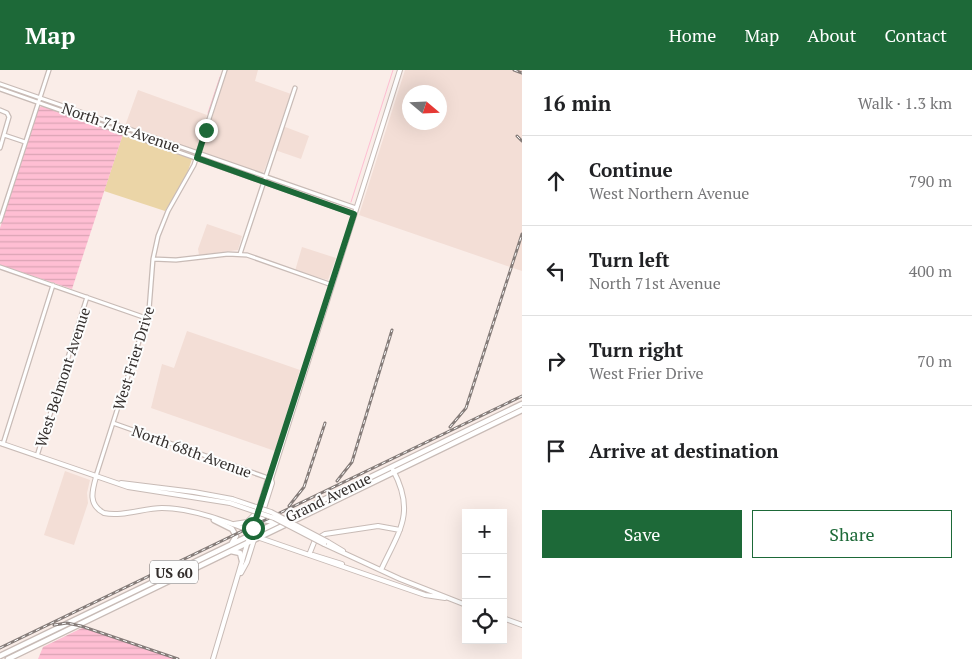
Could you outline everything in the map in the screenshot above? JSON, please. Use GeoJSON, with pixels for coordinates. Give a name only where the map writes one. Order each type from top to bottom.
{"type":"FeatureCollection","features":[{"type":"Feature","properties":{"kind":"highway","name":"Grand Avenue"},"geometry":{"type":"LineString","coordinates":[[0,656],[522,404]]}},
{"type":"Feature","properties":{"kind":"highway","name":"Grand Avenue"},"geometry":{"type":"LineString","coordinates":[[8,659],[522,410]]}},
{"type":"Feature","properties":{"kind":"highway"},"geometry":{"type":"LineString","coordinates":[[463,432],[466,438]]}},
{"type":"Feature","properties":{"kind":"highway"},"geometry":{"type":"LineString","coordinates":[[262,512],[262,518],[268,522],[283,519]]}},
{"type":"Feature","properties":{"kind":"highway"},"geometry":{"type":"LineString","coordinates":[[214,520],[234,531],[235,538],[231,544]]}},
{"type":"Feature","properties":{"kind":"highway"},"geometry":{"type":"LineString","coordinates":[[245,545],[251,534],[246,529]]}},
{"type":"Feature","properties":{"kind":"highway"},"geometry":{"type":"LineString","coordinates":[[230,552],[239,552],[242,561]]}},
{"type":"Feature","properties":{"kind":"highway"},"geometry":{"type":"LineString","coordinates":[[79,618],[82,623]]}},
{"type":"Feature","properties":{"kind":"highway"},"geometry":{"type":"LineString","coordinates":[[66,624],[69,630]]}},
{"type":"Feature","properties":{"kind":"main road"},"geometry":{"type":"LineString","coordinates":[[213,659],[240,573],[253,541],[251,534],[253,526],[268,482],[271,479],[400,70]]}},
{"type":"Feature","properties":{"kind":"main road"},"geometry":{"type":"LineString","coordinates":[[1,444],[128,487],[231,501],[270,512],[334,545],[343,552]]}},
{"type":"Feature","properties":{"kind":"main road"},"geometry":{"type":"LineString","coordinates":[[381,570],[400,530],[404,514],[405,499],[391,466]]}},
{"type":"Feature","properties":{"kind":"main road"},"geometry":{"type":"LineString","coordinates":[[96,477],[92,500],[97,508],[104,513],[164,508],[186,511],[214,520],[240,524],[249,520],[260,504]]}},
{"type":"Feature","properties":{"kind":"main road"},"geometry":{"type":"LineString","coordinates":[[251,534],[262,512],[272,483],[271,479]]}},
{"type":"Feature","properties":{"kind":"main road"},"geometry":{"type":"LineString","coordinates":[[231,501],[274,518],[381,570],[462,604]]}},
{"type":"Feature","properties":{"kind":"main road"},"geometry":{"type":"LineString","coordinates":[[229,523],[246,529]]}},
{"type":"Feature","properties":{"kind":"main road"},"geometry":{"type":"LineString","coordinates":[[309,555],[315,540],[325,534],[378,526],[400,530]]}},
{"type":"Feature","properties":{"kind":"main road"},"geometry":{"type":"LineString","coordinates":[[251,534],[425,595],[445,598]]}},
{"type":"Feature","properties":{"kind":"main road"},"geometry":{"type":"LineString","coordinates":[[240,573],[245,545]]}},
{"type":"Feature","properties":{"kind":"main road"},"geometry":{"type":"LineString","coordinates":[[507,619],[522,625]]}},
{"type":"Feature","properties":{"kind":"street"},"geometry":{"type":"LineString","coordinates":[[0,220],[49,70]]}},
{"type":"Feature","properties":{"kind":"street","name":"West Frier Drive"},"geometry":{"type":"LineString","coordinates":[[96,477],[146,318],[150,302],[153,259],[164,219],[197,158],[225,70]]}},
{"type":"Feature","properties":{"kind":"street","name":"North 71st Avenue"},"geometry":{"type":"LineString","coordinates":[[0,84],[38,100]]}},
{"type":"Feature","properties":{"kind":"street"},"geometry":{"type":"LineString","coordinates":[[240,254],[295,88]]}},
{"type":"Feature","properties":{"kind":"street","name":"North 71st Avenue"},"geometry":{"type":"LineString","coordinates":[[0,89],[38,100],[356,208]]}},
{"type":"Feature","properties":{"kind":"street"},"geometry":{"type":"LineString","coordinates":[[0,110],[9,115],[0,148]]}},
{"type":"Feature","properties":{"kind":"street"},"geometry":{"type":"LineString","coordinates":[[4,136],[25,142]]}},
{"type":"Feature","properties":{"kind":"street","name":"North 71st Avenue"},"geometry":{"type":"LineString","coordinates":[[162,143],[224,168],[354,214]]}},
{"type":"Feature","properties":{"kind":"street"},"geometry":{"type":"LineString","coordinates":[[224,168],[225,163]]}},
{"type":"Feature","properties":{"kind":"street"},"geometry":{"type":"LineString","coordinates":[[153,259],[176,260],[240,254],[255,257],[286,271],[332,285]]}},
{"type":"Feature","properties":{"kind":"street"},"geometry":{"type":"LineString","coordinates":[[0,267],[146,318]]}},
{"type":"Feature","properties":{"kind":"street"},"geometry":{"type":"LineString","coordinates":[[1,444],[53,285]]}},
{"type":"Feature","properties":{"kind":"street","name":"West Belmont Avenue"},"geometry":{"type":"LineString","coordinates":[[37,456],[87,297]]}},
{"type":"Feature","properties":{"kind":"street","name":"North 68th Avenue"},"geometry":{"type":"LineString","coordinates":[[113,423],[271,479]]}},
{"type":"Feature","properties":{"kind":"shaded area"},"geometry":{"type":"Polygon","coordinates":[[[227,70],[258,70],[255,81],[291,94],[280,125],[309,136],[301,159],[272,149],[264,171],[261,174],[204,154],[202,151],[227,70]]]}},
{"type":"Feature","properties":{"kind":"shaded area"},"geometry":{"type":"Polygon","coordinates":[[[405,70],[522,70],[522,271],[359,215],[405,70]]]}},
{"type":"Feature","properties":{"kind":"shaded area"},"geometry":{"type":"Polygon","coordinates":[[[138,90],[207,115],[196,149],[194,150],[125,126],[138,90]]]}},
{"type":"Feature","properties":{"kind":"shaded area"},"geometry":{"type":"Polygon","coordinates":[[[42,106],[123,134],[72,289],[0,265],[0,228],[38,108],[42,106]]]}},
{"type":"Feature","properties":{"kind":"shaded area"},"geometry":{"type":"Polygon","coordinates":[[[123,134],[192,159],[186,177],[165,211],[104,191],[123,134]]]}},
{"type":"Feature","properties":{"kind":"shaded area"},"geometry":{"type":"Polygon","coordinates":[[[207,224],[242,236],[238,250],[199,255],[198,249],[207,224]]]}},
{"type":"Feature","properties":{"kind":"shaded area"},"geometry":{"type":"Polygon","coordinates":[[[302,247],[336,258],[328,280],[295,271],[302,247]]]}},
{"type":"Feature","properties":{"kind":"shaded area"},"geometry":{"type":"Polygon","coordinates":[[[187,331],[300,370],[275,451],[151,408],[162,364],[174,368],[187,331]]]}},
{"type":"Feature","properties":{"kind":"shaded area"},"geometry":{"type":"Polygon","coordinates":[[[65,471],[90,480],[87,493],[88,503],[74,545],[44,535],[65,471]]]}},
{"type":"Feature","properties":{"kind":"shaded area"},"geometry":{"type":"Polygon","coordinates":[[[84,627],[176,659],[38,659],[43,647],[84,627]]]}},
{"type":"Feature","properties":{"kind":"waterway"},"geometry":{"type":"LineString","coordinates":[[351,202],[393,70]]}},
{"type":"Feature","properties":{"kind":"waterway"},"geometry":{"type":"LineString","coordinates":[[208,113],[220,77]]}},
{"type":"Feature","properties":{"kind":"railway"},"geometry":{"type":"LineString","coordinates":[[514,70],[522,73]]}},
{"type":"Feature","properties":{"kind":"railway"},"geometry":{"type":"LineString","coordinates":[[517,136],[522,141]]}},
{"type":"Feature","properties":{"kind":"railway"},"geometry":{"type":"LineString","coordinates":[[450,427],[466,408],[522,234]]}},
{"type":"Feature","properties":{"kind":"railway"},"geometry":{"type":"LineString","coordinates":[[337,481],[352,462],[392,330]]}},
{"type":"Feature","properties":{"kind":"railway"},"geometry":{"type":"LineString","coordinates":[[0,648],[522,396]]}},
{"type":"Feature","properties":{"kind":"railway"},"geometry":{"type":"LineString","coordinates":[[289,506],[304,487],[325,423]]}},
{"type":"Feature","properties":{"kind":"railway"},"geometry":{"type":"LineString","coordinates":[[54,625],[67,623],[81,626],[178,659]]}},
{"type":"Feature","properties":{"kind":"route"},"geometry":{"type":"LineString","coordinates":[[206,130],[197,158],[354,214],[271,479],[268,482],[253,528]]}}]}
